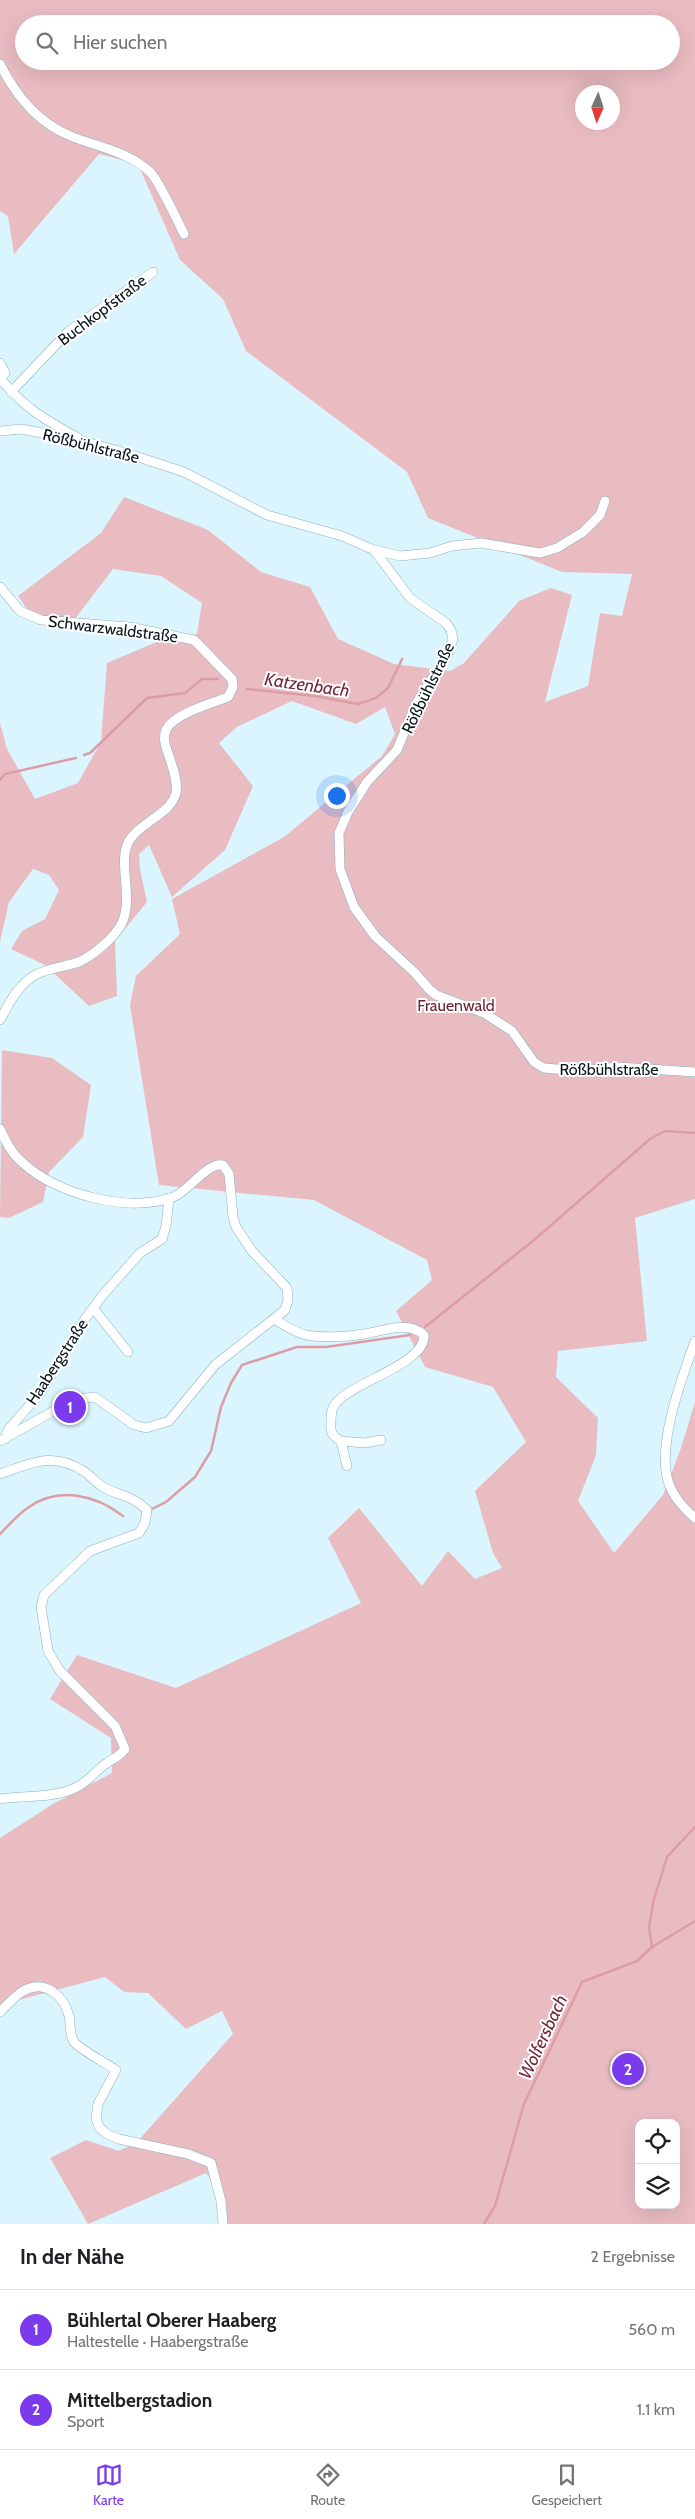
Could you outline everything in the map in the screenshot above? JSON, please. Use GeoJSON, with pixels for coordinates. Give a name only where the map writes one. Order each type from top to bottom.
{"type":"FeatureCollection","features":[{"type":"Feature","properties":{"kind":"street"},"geometry":{"type":"LineString","coordinates":[[0,64],[24,102],[43,120],[67,134],[121,153],[151,174],[184,234]]}},
{"type":"Feature","properties":{"kind":"street","name":"Buchkopfstraße"},"geometry":{"type":"LineString","coordinates":[[11,392],[69,331],[153,272]]}},
{"type":"Feature","properties":{"kind":"street"},"geometry":{"type":"LineString","coordinates":[[0,363],[5,373],[0,378],[11,392],[34,414],[83,440]]}},
{"type":"Feature","properties":{"kind":"street","name":"Rößbühlstraße"},"geometry":{"type":"LineString","coordinates":[[0,431],[21,429],[83,440],[184,472],[267,515],[342,536],[374,550],[400,556],[430,553],[452,546],[482,544],[540,553],[557,548],[583,532],[600,515],[605,501]]}},
{"type":"Feature","properties":{"kind":"street","name":"Rößbühlstraße"},"geometry":{"type":"LineString","coordinates":[[374,550],[410,598],[446,623],[451,630],[453,639],[447,655],[416,704],[397,750],[367,782],[348,812],[339,833],[340,869],[354,908],[375,936],[415,972],[429,989],[436,994],[484,1013],[512,1031],[534,1062],[544,1068],[582,1071],[617,1067],[695,1072]]}},
{"type":"Feature","properties":{"kind":"street","name":"Schwarzwaldstraße"},"geometry":{"type":"LineString","coordinates":[[0,587],[20,611],[41,620],[128,628],[194,640],[232,679],[233,687],[228,697],[181,715],[166,730],[165,743],[176,780],[176,794],[168,806],[129,840],[124,855],[126,906],[122,922],[115,934],[81,960],[45,971],[26,982],[16,991],[0,1020]]}},
{"type":"Feature","properties":{"kind":"street"},"geometry":{"type":"LineString","coordinates":[[0,1129],[8,1147],[22,1163],[45,1179],[70,1191],[119,1202],[169,1198]]}},
{"type":"Feature","properties":{"kind":"street","name":"Haabergstraße"},"geometry":{"type":"LineString","coordinates":[[223,1165],[228,1174],[236,1227],[252,1251],[287,1288],[288,1300],[285,1310],[215,1365],[169,1421],[146,1428],[134,1425],[95,1397],[75,1399],[2,1440],[51,1378],[93,1308],[126,1267],[140,1253],[162,1239],[166,1226],[169,1198],[183,1191],[210,1168],[223,1165]]}},
{"type":"Feature","properties":{"kind":"street","name":"Haabergstraße"},"geometry":{"type":"LineString","coordinates":[[93,1308],[128,1352]]}},
{"type":"Feature","properties":{"kind":"street"},"geometry":{"type":"LineString","coordinates":[[274,1319],[306,1335],[364,1334],[386,1328],[410,1327],[418,1329],[424,1335],[424,1341],[420,1348],[410,1358],[376,1376],[336,1403],[331,1411],[330,1431],[334,1437],[341,1440],[365,1443],[381,1440]]}},
{"type":"Feature","properties":{"kind":"street"},"geometry":{"type":"LineString","coordinates":[[695,1341],[672,1421],[666,1464],[668,1482],[673,1492],[687,1512],[695,1518]]}},
{"type":"Feature","properties":{"kind":"street"},"geometry":{"type":"LineString","coordinates":[[341,1440],[347,1466]]}},
{"type":"Feature","properties":{"kind":"street"},"geometry":{"type":"LineString","coordinates":[[0,1474],[48,1459],[61,1462],[84,1472],[102,1486],[135,1498],[147,1510],[146,1523],[139,1533],[90,1551],[44,1596],[41,1607],[48,1651],[60,1671],[115,1726],[125,1749],[119,1758],[108,1762],[86,1782],[75,1788],[60,1792],[0,1800]]}},
{"type":"Feature","properties":{"kind":"street"},"geometry":{"type":"LineString","coordinates":[[0,2012],[23,1991],[37,1987],[48,1988],[60,1996],[66,2005],[70,2032],[74,2042],[116,2070],[98,2104],[96,2118],[99,2127],[107,2134],[119,2139],[188,2154],[211,2163],[221,2201],[223,2224]]}},
{"type":"Feature","properties":{"kind":"green space","name":"Frauenwald"},"geometry":{"type":"Polygon","coordinates":[[[0,0],[695,0],[695,1199],[635,1218],[647,1341],[558,1351],[556,1377],[598,1418],[596,1455],[578,1501],[614,1553],[663,1495],[681,1448],[695,1402],[695,2224],[226,2224],[224,2196],[206,2173],[88,2224],[50,2158],[86,2140],[119,2151],[137,2142],[233,2034],[222,2011],[186,2029],[148,1993],[124,1992],[105,1977],[0,2005],[0,1838],[53,1804],[112,1773],[111,1738],[50,1699],[77,1655],[176,1688],[361,1603],[328,1538],[359,1508],[422,1586],[448,1551],[475,1579],[502,1568],[493,1553],[475,1491],[526,1442],[493,1387],[425,1367],[396,1311],[432,1280],[427,1260],[314,1200],[159,1185],[130,1005],[136,976],[180,934],[172,899],[284,837],[382,756],[395,734],[385,707],[356,724],[292,701],[237,727],[219,743],[253,786],[225,850],[172,897],[149,845],[139,854],[147,902],[115,941],[117,996],[89,1006],[45,965],[11,949],[22,931],[45,919],[59,890],[49,875],[33,869],[9,902],[0,942],[0,723],[7,749],[35,799],[78,783],[101,742],[107,663],[159,641],[197,634],[202,603],[161,576],[113,569],[71,624],[38,625],[18,596],[101,533],[124,497],[208,530],[261,572],[310,587],[338,639],[394,664],[450,671],[464,663],[519,601],[551,588],[572,595],[545,702],[588,686],[600,613],[622,616],[632,574],[562,572],[428,518],[407,472],[246,351],[223,299],[180,260],[138,164],[99,154],[14,254],[8,216],[0,211],[0,0]]]}},
{"type":"Feature","properties":{"kind":"green space"},"geometry":{"type":"Polygon","coordinates":[[[2,1050],[52,1058],[91,1085],[83,1137],[49,1172],[43,1202],[9,1218],[0,1217],[2,1050]]]}},
{"type":"Feature","properties":{"kind":"waterway","name":"Katzenbach"},"geometry":{"type":"LineString","coordinates":[[247,689],[315,696],[358,704],[376,698],[388,688],[402,659]]}},
{"type":"Feature","properties":{"kind":"waterway","name":"Katzenbach"},"geometry":{"type":"LineString","coordinates":[[84,755],[90,753],[147,698],[185,693],[202,679],[218,679]]}},
{"type":"Feature","properties":{"kind":"waterway","name":"Katzenbach"},"geometry":{"type":"LineString","coordinates":[[0,780],[5,774],[76,758]]}},
{"type":"Feature","properties":{"kind":"waterway"},"geometry":{"type":"LineString","coordinates":[[425,1327],[534,1240],[650,1139],[665,1131],[695,1133]]}},
{"type":"Feature","properties":{"kind":"waterway"},"geometry":{"type":"LineString","coordinates":[[152,1509],[166,1502],[195,1477],[211,1451],[221,1407],[231,1383],[242,1365],[297,1347],[326,1347],[410,1335]]}},
{"type":"Feature","properties":{"kind":"waterway"},"geometry":{"type":"LineString","coordinates":[[0,1534],[17,1516],[41,1500],[65,1495],[89,1498],[123,1516]]}},
{"type":"Feature","properties":{"kind":"waterway"},"geometry":{"type":"LineString","coordinates":[[652,1947],[649,1927],[654,1899],[667,1857],[695,1827]]}},
{"type":"Feature","properties":{"kind":"waterway","name":"Wolfersbach"},"geometry":{"type":"LineString","coordinates":[[484,2224],[495,2206],[524,2104],[582,1982],[637,1961],[652,1947],[695,1921]]}},
{"type":"Feature","properties":{"kind":"place","name":"Bühlertal Oberer Haaberg"},"geometry":{"type":"Point","coordinates":[70,1407]}},
{"type":"Feature","properties":{"kind":"place","name":"Mittelbergstadion"},"geometry":{"type":"Point","coordinates":[628,2069]}}]}
